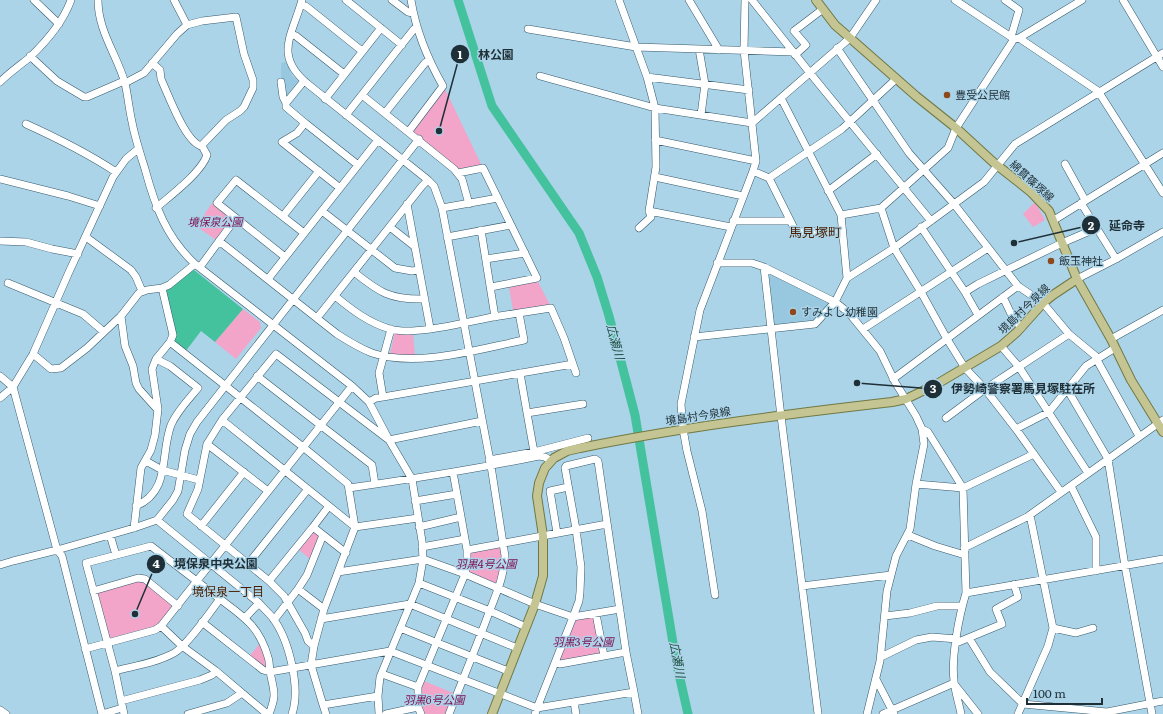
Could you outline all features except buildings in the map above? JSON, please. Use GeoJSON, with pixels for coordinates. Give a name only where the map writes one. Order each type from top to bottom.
{"type":"FeatureCollection","features":[{"type":"Feature","properties":{"kind":"main road","name":"綿貫篠塚線"},"geometry":{"type":"LineString","coordinates":[[816,0],[835,25],[896,79],[1031,192],[1049,211],[1078,279],[1111,339],[1131,380],[1161,422],[1163,432]]}},
{"type":"Feature","properties":{"kind":"main road","name":"境島村今泉線"},"geometry":{"type":"LineString","coordinates":[[492,714],[535,604],[543,576],[543,536],[538,507],[538,487],[543,473],[551,461],[567,451],[604,443],[780,415],[892,402],[906,399],[937,384],[1001,346],[1021,328],[1053,294],[1078,279]]}},
{"type":"Feature","properties":{"kind":"street"},"geometry":{"type":"LineString","coordinates":[[34,0],[59,24]]}},
{"type":"Feature","properties":{"kind":"street"},"geometry":{"type":"LineString","coordinates":[[0,82],[30,56],[59,24],[71,0]]}},
{"type":"Feature","properties":{"kind":"street"},"geometry":{"type":"LineString","coordinates":[[98,0],[98,11],[102,26],[124,82],[138,149],[156,208],[176,243],[198,266],[352,386],[369,402],[412,480],[420,527],[423,559],[419,583],[390,651],[382,674],[378,696],[379,714]]}},
{"type":"Feature","properties":{"kind":"street"},"geometry":{"type":"LineString","coordinates":[[174,0],[187,25]]}},
{"type":"Feature","properties":{"kind":"street"},"geometry":{"type":"LineString","coordinates":[[346,0],[402,44]]}},
{"type":"Feature","properties":{"kind":"street"},"geometry":{"type":"LineString","coordinates":[[392,0],[408,12],[413,13]]}},
{"type":"Feature","properties":{"kind":"street"},"geometry":{"type":"LineString","coordinates":[[409,131],[443,86],[428,61],[417,28],[411,0]]}},
{"type":"Feature","properties":{"kind":"street"},"geometry":{"type":"LineString","coordinates":[[619,0],[647,77],[655,108],[655,177],[649,211],[651,217],[639,228]]}},
{"type":"Feature","properties":{"kind":"street"},"geometry":{"type":"LineString","coordinates":[[690,0],[719,50]]}},
{"type":"Feature","properties":{"kind":"street"},"geometry":{"type":"LineString","coordinates":[[715,595],[702,511],[681,430],[681,404],[700,310],[732,224],[754,171],[756,161],[744,50],[744,0]]}},
{"type":"Feature","properties":{"kind":"street"},"geometry":{"type":"LineString","coordinates":[[752,0],[931,221]]}},
{"type":"Feature","properties":{"kind":"street"},"geometry":{"type":"LineString","coordinates":[[540,76],[655,108],[752,123],[850,38],[876,0]]}},
{"type":"Feature","properties":{"kind":"street"},"geometry":{"type":"LineString","coordinates":[[955,0],[1098,92],[1163,193]]}},
{"type":"Feature","properties":{"kind":"street"},"geometry":{"type":"LineString","coordinates":[[841,215],[881,208],[948,148],[956,128],[1015,38],[1019,10],[1005,0]]}},
{"type":"Feature","properties":{"kind":"street"},"geometry":{"type":"LineString","coordinates":[[1015,38],[1082,0]]}},
{"type":"Feature","properties":{"kind":"street"},"geometry":{"type":"LineString","coordinates":[[1123,0],[1160,55],[1163,67]]}},
{"type":"Feature","properties":{"kind":"street"},"geometry":{"type":"LineString","coordinates":[[362,51],[302,2],[288,47],[289,59],[295,72],[325,99],[428,180],[436,190],[442,208],[504,543],[504,565],[499,588],[449,714]]}},
{"type":"Feature","properties":{"kind":"street"},"geometry":{"type":"LineString","coordinates":[[528,29],[636,47],[794,53],[806,45],[794,30],[823,9]]}},
{"type":"Feature","properties":{"kind":"street"},"geometry":{"type":"LineString","coordinates":[[30,56],[57,81],[84,97],[87,97],[144,73],[176,34],[187,25],[202,21],[236,17],[244,54],[254,85],[244,108],[226,120],[202,146]]}},
{"type":"Feature","properties":{"kind":"street"},"geometry":{"type":"LineString","coordinates":[[325,99],[381,28]]}},
{"type":"Feature","properties":{"kind":"street"},"geometry":{"type":"LineString","coordinates":[[346,115],[414,29],[417,28]]}},
{"type":"Feature","properties":{"kind":"street"},"geometry":{"type":"LineString","coordinates":[[291,34],[296,36],[344,74]]}},
{"type":"Feature","properties":{"kind":"street"},"geometry":{"type":"LineString","coordinates":[[837,48],[910,153],[954,204],[1018,286],[1043,303],[1069,334],[1097,359],[1139,436]]}},
{"type":"Feature","properties":{"kind":"street"},"geometry":{"type":"LineString","coordinates":[[699,49],[705,84],[701,115]]}},
{"type":"Feature","properties":{"kind":"street"},"geometry":{"type":"LineString","coordinates":[[846,278],[894,248],[984,182],[1016,144],[1160,55]]}},
{"type":"Feature","properties":{"kind":"street"},"geometry":{"type":"LineString","coordinates":[[385,113],[428,61]]}},
{"type":"Feature","properties":{"kind":"street"},"geometry":{"type":"LineString","coordinates":[[152,62],[160,70],[161,79],[186,132],[195,143],[202,146],[207,155],[202,164],[189,178],[156,208]]}},
{"type":"Feature","properties":{"kind":"street"},"geometry":{"type":"LineString","coordinates":[[647,77],[749,90]]}},
{"type":"Feature","properties":{"kind":"street"},"geometry":{"type":"LineString","coordinates":[[769,178],[809,153],[851,122],[896,79]]}},
{"type":"Feature","properties":{"kind":"street"},"geometry":{"type":"LineString","coordinates":[[286,103],[304,81]]}},
{"type":"Feature","properties":{"kind":"street"},"geometry":{"type":"LineString","coordinates":[[281,82],[286,107],[358,164]]}},
{"type":"Feature","properties":{"kind":"street"},"geometry":{"type":"LineString","coordinates":[[362,95],[446,161],[458,173],[464,184],[468,204]]}},
{"type":"Feature","properties":{"kind":"street"},"geometry":{"type":"LineString","coordinates":[[694,337],[815,324],[836,302],[846,278],[841,215],[781,98]]}},
{"type":"Feature","properties":{"kind":"street"},"geometry":{"type":"LineString","coordinates":[[305,123],[297,133],[282,142],[340,188]]}},
{"type":"Feature","properties":{"kind":"street"},"geometry":{"type":"LineString","coordinates":[[26,124],[90,156],[116,172]]}},
{"type":"Feature","properties":{"kind":"street"},"geometry":{"type":"LineString","coordinates":[[268,279],[378,140]]}},
{"type":"Feature","properties":{"kind":"street"},"geometry":{"type":"LineString","coordinates":[[0,566],[13,561],[134,528],[157,520],[173,500],[178,491],[190,434],[197,422],[418,140]]}},
{"type":"Feature","properties":{"kind":"street"},"geometry":{"type":"LineString","coordinates":[[655,140],[756,161]]}},
{"type":"Feature","properties":{"kind":"street"},"geometry":{"type":"LineString","coordinates":[[0,398],[13,388],[34,354],[108,186],[126,159],[138,149]]}},
{"type":"Feature","properties":{"kind":"street"},"geometry":{"type":"LineString","coordinates":[[1054,220],[1163,153]]}},
{"type":"Feature","properties":{"kind":"street"},"geometry":{"type":"LineString","coordinates":[[828,191],[877,154]]}},
{"type":"Feature","properties":{"kind":"street"},"geometry":{"type":"LineString","coordinates":[[1065,164],[1083,202],[1116,259]]}},
{"type":"Feature","properties":{"kind":"street"},"geometry":{"type":"LineString","coordinates":[[458,173],[482,168],[536,278],[491,288]]}},
{"type":"Feature","properties":{"kind":"street"},"geometry":{"type":"LineString","coordinates":[[754,171],[769,178],[796,232],[842,230]]}},
{"type":"Feature","properties":{"kind":"street"},"geometry":{"type":"LineString","coordinates":[[283,216],[319,172]]}},
{"type":"Feature","properties":{"kind":"street"},"geometry":{"type":"LineString","coordinates":[[655,177],[743,196]]}},
{"type":"Feature","properties":{"kind":"street"},"geometry":{"type":"LineString","coordinates":[[0,179],[54,192],[100,206]]}},
{"type":"Feature","properties":{"kind":"street"},"geometry":{"type":"LineString","coordinates":[[285,257],[217,203],[236,180],[304,233]]}},
{"type":"Feature","properties":{"kind":"street"},"geometry":{"type":"LineString","coordinates":[[318,318],[428,180]]}},
{"type":"Feature","properties":{"kind":"street"},"geometry":{"type":"LineString","coordinates":[[442,208],[498,198]]}},
{"type":"Feature","properties":{"kind":"street"},"geometry":{"type":"LineString","coordinates":[[408,204],[414,246],[430,328]]}},
{"type":"Feature","properties":{"kind":"street"},"geometry":{"type":"LineString","coordinates":[[881,208],[894,248],[965,368],[985,389],[1016,429],[1061,492]]}},
{"type":"Feature","properties":{"kind":"street"},"geometry":{"type":"LineString","coordinates":[[322,211],[395,268],[412,271],[419,270]]}},
{"type":"Feature","properties":{"kind":"street"},"geometry":{"type":"LineString","coordinates":[[649,211],[732,224],[790,221]]}},
{"type":"Feature","properties":{"kind":"street"},"geometry":{"type":"LineString","coordinates":[[34,354],[51,369],[61,368],[87,348],[121,316],[142,291],[162,288],[169,285],[198,266],[236,218]]}},
{"type":"Feature","properties":{"kind":"street"},"geometry":{"type":"LineString","coordinates":[[447,237],[511,225]]}},
{"type":"Feature","properties":{"kind":"street"},"geometry":{"type":"LineString","coordinates":[[390,226],[414,246]]}},
{"type":"Feature","properties":{"kind":"street"},"geometry":{"type":"LineString","coordinates":[[922,227],[965,292],[978,315]]}},
{"type":"Feature","properties":{"kind":"street"},"geometry":{"type":"LineString","coordinates":[[965,292],[1006,270],[1097,228]]}},
{"type":"Feature","properties":{"kind":"street"},"geometry":{"type":"LineString","coordinates":[[481,230],[495,317]]}},
{"type":"Feature","properties":{"kind":"street"},"geometry":{"type":"LineString","coordinates":[[1078,279],[1163,232]]}},
{"type":"Feature","properties":{"kind":"street"},"geometry":{"type":"LineString","coordinates":[[86,237],[131,270],[142,291]]}},
{"type":"Feature","properties":{"kind":"street"},"geometry":{"type":"LineString","coordinates":[[0,241],[26,242],[78,254]]}},
{"type":"Feature","properties":{"kind":"street"},"geometry":{"type":"LineString","coordinates":[[219,241],[292,299],[354,345],[384,356],[400,359],[420,359],[524,340],[519,313]]}},
{"type":"Feature","properties":{"kind":"street"},"geometry":{"type":"LineString","coordinates":[[863,329],[988,248]]}},
{"type":"Feature","properties":{"kind":"street"},"geometry":{"type":"LineString","coordinates":[[486,259],[525,253]]}},
{"type":"Feature","properties":{"kind":"street"},"geometry":{"type":"LineString","coordinates":[[718,263],[752,263],[764,267],[836,302],[849,313],[880,351],[893,379],[906,399],[922,429],[924,444],[916,484],[910,529],[896,556],[887,591],[881,657],[867,714]]}},
{"type":"Feature","properties":{"kind":"street"},"geometry":{"type":"LineString","coordinates":[[764,267],[780,415],[818,714]]}},
{"type":"Feature","properties":{"kind":"street"},"geometry":{"type":"LineString","coordinates":[[354,272],[374,289],[389,296],[408,299],[425,298]]}},
{"type":"Feature","properties":{"kind":"street"},"geometry":{"type":"LineString","coordinates":[[8,283],[55,304],[82,314],[104,332]]}},
{"type":"Feature","properties":{"kind":"street"},"geometry":{"type":"LineString","coordinates":[[893,379],[1018,286]]}},
{"type":"Feature","properties":{"kind":"street"},"geometry":{"type":"LineString","coordinates":[[134,528],[140,468],[146,461],[155,435],[158,409],[152,369],[156,359],[173,336],[162,288]]}},
{"type":"Feature","properties":{"kind":"street"},"geometry":{"type":"LineString","coordinates":[[335,296],[369,320],[391,329],[404,330],[430,328],[551,308],[564,338],[576,373]]}},
{"type":"Feature","properties":{"kind":"street"},"geometry":{"type":"LineString","coordinates":[[1002,297],[1012,316],[1021,328]]}},
{"type":"Feature","properties":{"kind":"street"},"geometry":{"type":"LineString","coordinates":[[1111,339],[1163,310]]}},
{"type":"Feature","properties":{"kind":"street"},"geometry":{"type":"LineString","coordinates":[[121,316],[125,346],[133,366],[136,383],[158,409]]}},
{"type":"Feature","properties":{"kind":"street"},"geometry":{"type":"LineString","coordinates":[[383,397],[379,372],[391,329]]}},
{"type":"Feature","properties":{"kind":"street"},"geometry":{"type":"LineString","coordinates":[[946,418],[985,389],[1069,334]]}},
{"type":"Feature","properties":{"kind":"street"},"geometry":{"type":"LineString","coordinates":[[170,342],[348,484],[355,527],[321,618],[311,665],[323,711],[378,696]]}},
{"type":"Feature","properties":{"kind":"street"},"geometry":{"type":"LineString","coordinates":[[1001,346],[1019,367],[1088,474]]}},
{"type":"Feature","properties":{"kind":"street"},"geometry":{"type":"LineString","coordinates":[[1016,429],[1049,412],[1086,366],[1115,348]]}},
{"type":"Feature","properties":{"kind":"street"},"geometry":{"type":"LineString","coordinates":[[314,646],[308,641],[288,603],[269,581],[187,514],[198,489],[208,444],[222,420],[276,354],[338,403],[389,440],[482,421]]}},
{"type":"Feature","properties":{"kind":"street"},"geometry":{"type":"LineString","coordinates":[[136,506],[146,502],[155,493],[162,470],[171,426],[177,414],[198,388],[170,366],[156,359]]}},
{"type":"Feature","properties":{"kind":"street"},"geometry":{"type":"LineString","coordinates":[[369,402],[376,398],[573,364]]}},
{"type":"Feature","properties":{"kind":"street"},"geometry":{"type":"LineString","coordinates":[[520,373],[534,452]]}},
{"type":"Feature","properties":{"kind":"street"},"geometry":{"type":"LineString","coordinates":[[0,376],[13,388],[57,550],[62,556],[102,714],[200,680],[212,675],[216,671]]}},
{"type":"Feature","properties":{"kind":"street"},"geometry":{"type":"LineString","coordinates":[[257,376],[372,465],[375,484]]}},
{"type":"Feature","properties":{"kind":"street"},"geometry":{"type":"LineString","coordinates":[[85,649],[155,630],[161,626],[352,386]]}},
{"type":"Feature","properties":{"kind":"street"},"geometry":{"type":"LineString","coordinates":[[1067,389],[1108,459],[1125,566],[1152,714]]}},
{"type":"Feature","properties":{"kind":"street"},"geometry":{"type":"LineString","coordinates":[[527,414],[583,404]]}},
{"type":"Feature","properties":{"kind":"street"},"geometry":{"type":"LineString","coordinates":[[222,420],[355,527],[418,518]]}},
{"type":"Feature","properties":{"kind":"street"},"geometry":{"type":"LineString","coordinates":[[908,535],[935,546],[964,551],[1029,516],[1161,422]]}},
{"type":"Feature","properties":{"kind":"street"},"geometry":{"type":"LineString","coordinates":[[922,429],[928,432],[963,488],[966,593],[962,606],[956,641],[953,673],[961,714]]}},
{"type":"Feature","properties":{"kind":"street"},"geometry":{"type":"LineString","coordinates":[[349,488],[412,480],[453,472],[588,438]]}},
{"type":"Feature","properties":{"kind":"street"},"geometry":{"type":"LineString","coordinates":[[208,444],[268,491]]}},
{"type":"Feature","properties":{"kind":"street"},"geometry":{"type":"LineString","coordinates":[[916,484],[963,488],[1034,454]]}},
{"type":"Feature","properties":{"kind":"street"},"geometry":{"type":"LineString","coordinates":[[490,463],[539,456],[545,457],[551,461]]}},
{"type":"Feature","properties":{"kind":"street"},"geometry":{"type":"LineString","coordinates":[[536,711],[579,601],[582,579],[576,529],[565,467],[596,459],[626,652],[638,714]]}},
{"type":"Feature","properties":{"kind":"street"},"geometry":{"type":"LineString","coordinates":[[146,461],[162,470],[199,480]]}},
{"type":"Feature","properties":{"kind":"street"},"geometry":{"type":"LineString","coordinates":[[201,526],[244,472]]}},
{"type":"Feature","properties":{"kind":"street"},"geometry":{"type":"LineString","coordinates":[[386,714],[419,710],[418,688],[467,564],[467,550],[453,472]]}},
{"type":"Feature","properties":{"kind":"street"},"geometry":{"type":"LineString","coordinates":[[1071,486],[1096,537],[1096,571]]}},
{"type":"Feature","properties":{"kind":"street"},"geometry":{"type":"LineString","coordinates":[[558,533],[550,491],[568,487]]}},
{"type":"Feature","properties":{"kind":"street"},"geometry":{"type":"LineString","coordinates":[[248,564],[308,489]]}},
{"type":"Feature","properties":{"kind":"street"},"geometry":{"type":"LineString","coordinates":[[415,501],[457,494]]}},
{"type":"Feature","properties":{"kind":"street"},"geometry":{"type":"LineString","coordinates":[[269,581],[329,506]]}},
{"type":"Feature","properties":{"kind":"street"},"geometry":{"type":"LineString","coordinates":[[1018,714],[1048,646],[1053,628],[1029,516]]}},
{"type":"Feature","properties":{"kind":"street"},"geometry":{"type":"LineString","coordinates":[[420,527],[461,517]]}},
{"type":"Feature","properties":{"kind":"street"},"geometry":{"type":"LineString","coordinates":[[157,520],[259,603],[274,620],[281,631],[289,651],[296,691],[292,714]]}},
{"type":"Feature","properties":{"kind":"street"},"geometry":{"type":"LineString","coordinates":[[467,550],[607,524]]}},
{"type":"Feature","properties":{"kind":"street"},"geometry":{"type":"LineString","coordinates":[[313,527],[346,553]]}},
{"type":"Feature","properties":{"kind":"street"},"geometry":{"type":"LineString","coordinates":[[110,535],[116,555]]}},
{"type":"Feature","properties":{"kind":"street"},"geometry":{"type":"LineString","coordinates":[[274,620],[288,603],[307,575],[324,535]]}},
{"type":"Feature","properties":{"kind":"street"},"geometry":{"type":"LineString","coordinates":[[422,547],[465,539]]}},
{"type":"Feature","properties":{"kind":"street"},"geometry":{"type":"LineString","coordinates":[[122,708],[86,563],[151,546],[253,625],[259,634],[269,659],[270,672],[274,687],[274,701],[268,714],[216,671],[182,646],[161,626]]}},
{"type":"Feature","properties":{"kind":"street"},"geometry":{"type":"LineString","coordinates":[[338,572],[423,559],[499,588],[535,604],[573,617],[620,609]]}},
{"type":"Feature","properties":{"kind":"street"},"geometry":{"type":"LineString","coordinates":[[966,593],[1163,559]]}},
{"type":"Feature","properties":{"kind":"street"},"geometry":{"type":"LineString","coordinates":[[802,586],[891,575]]}},
{"type":"Feature","properties":{"kind":"street"},"geometry":{"type":"LineString","coordinates":[[93,591],[138,578],[145,579],[178,606]]}},
{"type":"Feature","properties":{"kind":"street"},"geometry":{"type":"LineString","coordinates":[[419,583],[526,627]]}},
{"type":"Feature","properties":{"kind":"street"},"geometry":{"type":"LineString","coordinates":[[881,657],[916,640],[932,637],[956,641],[969,638],[1002,624],[996,609],[1018,597],[1014,584]]}},
{"type":"Feature","properties":{"kind":"street"},"geometry":{"type":"LineString","coordinates":[[298,589],[324,609]]}},
{"type":"Feature","properties":{"kind":"street"},"geometry":{"type":"LineString","coordinates":[[114,671],[157,661],[174,652],[182,646],[220,599]]}},
{"type":"Feature","properties":{"kind":"street"},"geometry":{"type":"LineString","coordinates":[[245,618],[259,603]]}},
{"type":"Feature","properties":{"kind":"street"},"geometry":{"type":"LineString","coordinates":[[321,618],[410,604],[517,648]]}},
{"type":"Feature","properties":{"kind":"street"},"geometry":{"type":"LineString","coordinates":[[884,616],[910,613],[937,606],[962,606]]}},
{"type":"Feature","properties":{"kind":"street"},"geometry":{"type":"LineString","coordinates":[[596,614],[604,656]]}},
{"type":"Feature","properties":{"kind":"street"},"geometry":{"type":"LineString","coordinates":[[202,622],[263,670],[270,672],[390,651],[500,694],[536,711],[574,702],[634,692]]}},
{"type":"Feature","properties":{"kind":"street"},"geometry":{"type":"LineString","coordinates":[[400,628],[508,671]]}},
{"type":"Feature","properties":{"kind":"street"},"geometry":{"type":"LineString","coordinates":[[1053,628],[1076,633],[1093,628]]}},
{"type":"Feature","properties":{"kind":"street"},"geometry":{"type":"LineString","coordinates":[[969,638],[990,672],[1023,704],[1107,712],[1163,701]]}},
{"type":"Feature","properties":{"kind":"street"},"geometry":{"type":"LineString","coordinates":[[556,663],[560,664],[626,652]]}},
{"type":"Feature","properties":{"kind":"street"},"geometry":{"type":"LineString","coordinates":[[382,674],[418,688]]}},
{"type":"Feature","properties":{"kind":"street"},"geometry":{"type":"LineString","coordinates":[[876,679],[893,712]]}},
{"type":"Feature","properties":{"kind":"street"},"geometry":{"type":"LineString","coordinates":[[883,714],[893,712],[954,683]]}},
{"type":"Feature","properties":{"kind":"street"},"geometry":{"type":"LineString","coordinates":[[954,683],[978,714]]}},
{"type":"Feature","properties":{"kind":"street"},"geometry":{"type":"LineString","coordinates":[[188,714],[227,703],[242,693]]}},
{"type":"Feature","properties":{"kind":"street"},"geometry":{"type":"LineString","coordinates":[[574,702],[576,714]]}},
{"type":"Feature","properties":{"kind":"street"},"geometry":{"type":"LineString","coordinates":[[0,710],[6,714]]}},
{"type":"Feature","properties":{"kind":"shaded area"},"geometry":{"type":"Polygon","coordinates":[[[286,62],[292,76],[298,81],[298,84],[287,98],[284,97],[281,80],[281,63],[286,62]]]}},
{"type":"Feature","properties":{"kind":"shaded area"},"geometry":{"type":"Polygon","coordinates":[[[190,270],[194,270],[243,309],[215,342],[201,331],[185,352],[175,343],[166,289],[190,270]]]}},
{"type":"Feature","properties":{"kind":"shaded area"},"geometry":{"type":"Polygon","coordinates":[[[766,270],[831,303],[814,322],[774,327],[766,270]]]}},
{"type":"Feature","properties":{"kind":"green space"},"geometry":{"type":"Polygon","coordinates":[[[444,89],[481,166],[459,170],[414,132],[413,129],[444,89]]]}},
{"type":"Feature","properties":{"kind":"green space","name":"境保泉公園"},"geometry":{"type":"Polygon","coordinates":[[[213,202],[232,217],[232,220],[216,240],[196,226],[213,202]]]}},
{"type":"Feature","properties":{"kind":"green space"},"geometry":{"type":"Polygon","coordinates":[[[1035,202],[1045,220],[1033,227],[1023,214],[1035,202]]]}},
{"type":"Feature","properties":{"kind":"green space"},"geometry":{"type":"Polygon","coordinates":[[[537,280],[550,305],[515,311],[513,310],[509,287],[537,280]]]}},
{"type":"Feature","properties":{"kind":"green space"},"geometry":{"type":"Polygon","coordinates":[[[243,309],[260,322],[261,328],[236,359],[215,342],[243,309]]]}},
{"type":"Feature","properties":{"kind":"green space"},"geometry":{"type":"Polygon","coordinates":[[[395,331],[413,333],[415,356],[390,355],[395,331]]]}},
{"type":"Feature","properties":{"kind":"green space"},"geometry":{"type":"Polygon","coordinates":[[[314,531],[319,535],[311,560],[298,549],[314,531]]]}},
{"type":"Feature","properties":{"kind":"green space","name":"羽黒4号公園"},"geometry":{"type":"Polygon","coordinates":[[[499,545],[503,558],[498,582],[495,584],[468,573],[469,553],[499,545]]]}},
{"type":"Feature","properties":{"kind":"green space"},"geometry":{"type":"Polygon","coordinates":[[[140,580],[144,581],[172,604],[173,607],[162,621],[155,626],[111,638],[107,636],[97,594],[99,591],[140,580]]]}},
{"type":"Feature","properties":{"kind":"green space","name":"羽黒3号公園"},"geometry":{"type":"Polygon","coordinates":[[[594,618],[601,652],[599,655],[563,661],[560,659],[575,619],[594,618]]]}},
{"type":"Feature","properties":{"kind":"green space"},"geometry":{"type":"Polygon","coordinates":[[[260,643],[266,658],[267,666],[264,669],[249,657],[260,643]]]}},
{"type":"Feature","properties":{"kind":"green space","name":"羽黒6号公園"},"geometry":{"type":"Polygon","coordinates":[[[424,681],[453,693],[454,695],[446,714],[424,714],[420,697],[424,681]]]}},
{"type":"Feature","properties":{"kind":"waterway","name":"広瀬川"},"geometry":{"type":"LineString","coordinates":[[458,0],[492,106],[579,233],[597,277],[609,316],[635,415],[676,661],[688,714]]}},
{"type":"Feature","properties":{"kind":"place","name":"豊受公民館"},"geometry":{"type":"Point","coordinates":[947,95]}},
{"type":"Feature","properties":{"kind":"place","name":"林公園"},"geometry":{"type":"Point","coordinates":[439,131]}},
{"type":"Feature","properties":{"kind":"place","name":"延命寺"},"geometry":{"type":"Point","coordinates":[1014,243]}},
{"type":"Feature","properties":{"kind":"place","name":"飯玉神社"},"geometry":{"type":"Point","coordinates":[1051,261]}},
{"type":"Feature","properties":{"kind":"place","name":"すみよし幼稚園"},"geometry":{"type":"Point","coordinates":[793,312]}},
{"type":"Feature","properties":{"kind":"place","name":"伊勢崎警察署馬見塚駐在所"},"geometry":{"type":"Point","coordinates":[857,383]}},
{"type":"Feature","properties":{"kind":"place","name":"境保泉中央公園"},"geometry":{"type":"Point","coordinates":[135,614]}},
{"type":"Feature","properties":{"kind":"district","name":"馬見塚町"},"geometry":{"type":"Point","coordinates":[815,232]}},
{"type":"Feature","properties":{"kind":"district","name":"境保泉一丁目"},"geometry":{"type":"Point","coordinates":[228,592]}}]}
